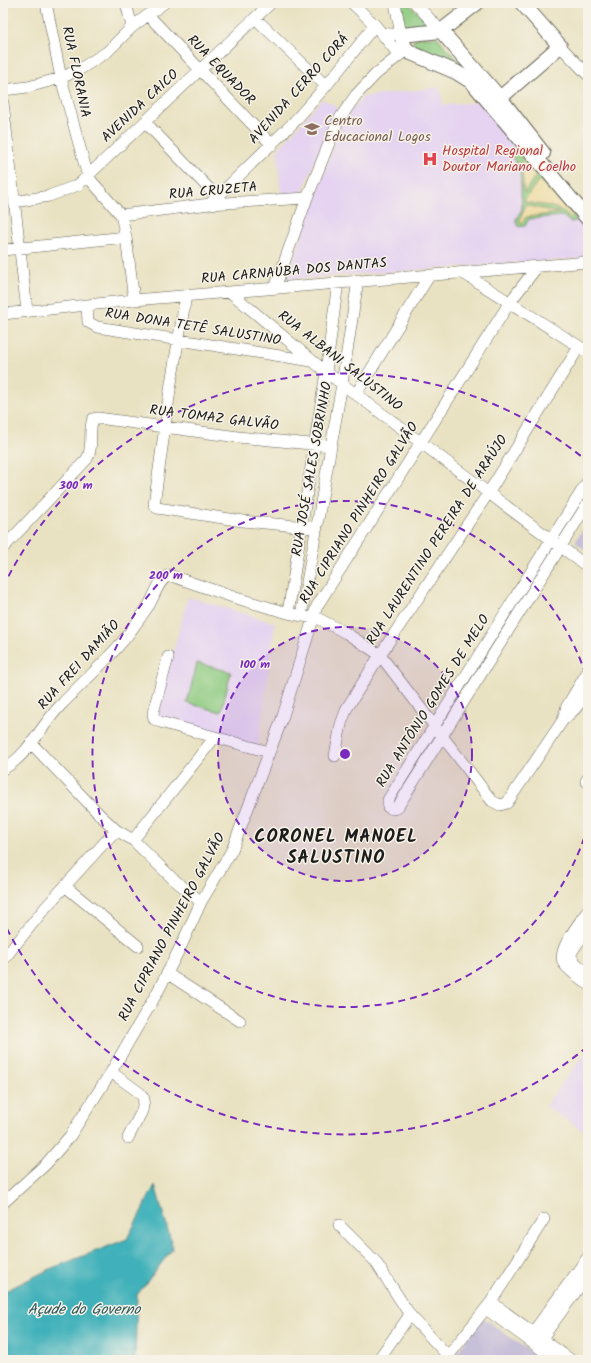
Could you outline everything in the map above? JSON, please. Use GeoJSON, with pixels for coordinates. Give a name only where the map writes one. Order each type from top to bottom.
{"type":"FeatureCollection","features":[{"type":"Feature","properties":{"kind":"main road"},"geometry":{"type":"LineString","coordinates":[[477,3],[440,31],[401,35],[402,52],[456,72],[472,82],[496,102],[588,208]]}},
{"type":"Feature","properties":{"kind":"main road"},"geometry":{"type":"LineString","coordinates":[[496,102],[560,46],[526,4]]}},
{"type":"Feature","properties":{"kind":"main road"},"geometry":{"type":"LineString","coordinates":[[440,31],[588,219]]}},
{"type":"Feature","properties":{"kind":"street","name":"RUA FLORANIA"},"geometry":{"type":"LineString","coordinates":[[46,3],[61,78],[88,177],[121,215],[126,236],[134,300]]}},
{"type":"Feature","properties":{"kind":"street"},"geometry":{"type":"LineString","coordinates":[[126,3],[132,27]]}},
{"type":"Feature","properties":{"kind":"street"},"geometry":{"type":"LineString","coordinates":[[3,90],[61,78],[94,61],[107,52],[132,27],[164,3]]}},
{"type":"Feature","properties":{"kind":"street","name":"AVENIDA CAICO"},"geometry":{"type":"LineString","coordinates":[[14,202],[64,192],[78,185],[271,3]]}},
{"type":"Feature","properties":{"kind":"street"},"geometry":{"type":"LineString","coordinates":[[275,288],[306,198],[338,121],[347,107],[376,74],[402,52],[352,3]]}},
{"type":"Feature","properties":{"kind":"street"},"geometry":{"type":"LineString","coordinates":[[378,29],[401,35],[395,3]]}},
{"type":"Feature","properties":{"kind":"street"},"geometry":{"type":"LineString","coordinates":[[415,3],[424,7],[440,31]]}},
{"type":"Feature","properties":{"kind":"street","name":"RUA EQUADOR"},"geometry":{"type":"LineString","coordinates":[[148,15],[272,145]]}},
{"type":"Feature","properties":{"kind":"street"},"geometry":{"type":"LineString","coordinates":[[255,18],[326,86]]}},
{"type":"Feature","properties":{"kind":"street","name":"AVENIDA CERRO CORÁ"},"geometry":{"type":"LineString","coordinates":[[213,201],[272,145],[378,29]]}},
{"type":"Feature","properties":{"kind":"street"},"geometry":{"type":"LineString","coordinates":[[560,46],[588,75]]}},
{"type":"Feature","properties":{"kind":"street"},"geometry":{"type":"LineString","coordinates":[[3,103],[27,311]]}},
{"type":"Feature","properties":{"kind":"street"},"geometry":{"type":"LineString","coordinates":[[145,122],[213,201]]}},
{"type":"Feature","properties":{"kind":"street","name":"RUA CRUZETA"},"geometry":{"type":"LineString","coordinates":[[121,215],[213,201],[306,198]]}},
{"type":"Feature","properties":{"kind":"street"},"geometry":{"type":"LineString","coordinates":[[3,250],[126,236]]}},
{"type":"Feature","properties":{"kind":"street","name":"RUA CARNAÚBA DOS DANTAS"},"geometry":{"type":"LineString","coordinates":[[3,314],[134,300],[358,280],[429,276],[588,262]]}},
{"type":"Feature","properties":{"kind":"street","name":"RUA CIPRIANO PINHEIRO GALVÃO"},"geometry":{"type":"LineString","coordinates":[[3,1203],[61,1148],[111,1072],[168,974],[201,902],[232,850],[282,719],[306,617],[327,588],[421,443],[510,302],[537,266]]}},
{"type":"Feature","properties":{"kind":"street"},"geometry":{"type":"LineString","coordinates":[[464,273],[584,349]]}},
{"type":"Feature","properties":{"kind":"street"},"geometry":{"type":"LineString","coordinates":[[356,394],[429,276]]}},
{"type":"Feature","properties":{"kind":"street","name":"RUA JOSÉ SALES SOBRINHO"},"geometry":{"type":"LineString","coordinates":[[306,617],[317,528],[358,280]]}},
{"type":"Feature","properties":{"kind":"street","name":"RUA JOSÉ SALES SOBRINHO"},"geometry":{"type":"LineString","coordinates":[[288,613],[326,372],[338,282]]}},
{"type":"Feature","properties":{"kind":"street","name":"RUA ALBANI SALUSTINO"},"geometry":{"type":"LineString","coordinates":[[230,292],[326,372],[588,567]]}},
{"type":"Feature","properties":{"kind":"street"},"geometry":{"type":"LineString","coordinates":[[186,296],[154,505],[157,508],[175,512],[317,528]]}},
{"type":"Feature","properties":{"kind":"street","name":"RUA DONA TETÊ SALUSTINO"},"geometry":{"type":"LineString","coordinates":[[87,306],[88,322],[97,328],[312,361]]}},
{"type":"Feature","properties":{"kind":"street","name":"RUA LAURENTINO PEREIRA DE ARAÚJO"},"geometry":{"type":"LineString","coordinates":[[335,756],[341,724],[347,708],[380,655],[584,349]]}},
{"type":"Feature","properties":{"kind":"street","name":"RUA TOMAZ GALVÃO"},"geometry":{"type":"LineString","coordinates":[[3,548],[87,459],[91,447],[92,423],[94,419],[111,418],[238,437],[331,446]]}},
{"type":"Feature","properties":{"kind":"street","name":"RUA ANTÔNIO GOMES DE MELO"},"geometry":{"type":"LineString","coordinates":[[500,632],[523,584],[588,482]]}},
{"type":"Feature","properties":{"kind":"street","name":"RUA ANTÔNIO GOMES DE MELO"},"geometry":{"type":"LineString","coordinates":[[473,675],[434,726],[388,800],[388,807],[392,809],[397,808],[442,735],[473,675],[500,632],[533,590],[588,503]]}},
{"type":"Feature","properties":{"kind":"street","name":"RUA FREI DAMIÃO"},"geometry":{"type":"LineString","coordinates":[[3,769],[12,764],[31,744],[59,706],[105,661],[130,633],[149,605],[161,582],[169,575],[236,598],[288,613]]}},
{"type":"Feature","properties":{"kind":"street"},"geometry":{"type":"LineString","coordinates":[[523,584],[533,590]]}},
{"type":"Feature","properties":{"kind":"street"},"geometry":{"type":"LineString","coordinates":[[288,613],[306,617],[346,633],[380,655],[496,804],[504,805],[507,803],[563,720],[575,709],[588,692]]}},
{"type":"Feature","properties":{"kind":"street"},"geometry":{"type":"LineString","coordinates":[[168,657],[153,713],[154,718],[160,722],[269,752]]}},
{"type":"Feature","properties":{"kind":"street"},"geometry":{"type":"LineString","coordinates":[[563,720],[568,706],[585,684],[588,672]]}},
{"type":"Feature","properties":{"kind":"street"},"geometry":{"type":"LineString","coordinates":[[133,840],[215,737]]}},
{"type":"Feature","properties":{"kind":"street"},"geometry":{"type":"LineString","coordinates":[[31,744],[116,830],[133,840],[172,878],[201,902]]}},
{"type":"Feature","properties":{"kind":"street"},"geometry":{"type":"LineString","coordinates":[[3,960],[45,908],[66,887],[116,830]]}},
{"type":"Feature","properties":{"kind":"street"},"geometry":{"type":"LineString","coordinates":[[66,887],[138,946]]}},
{"type":"Feature","properties":{"kind":"street"},"geometry":{"type":"LineString","coordinates":[[588,910],[586,924],[570,957],[572,961],[588,973]]}},
{"type":"Feature","properties":{"kind":"street"},"geometry":{"type":"LineString","coordinates":[[586,924],[563,949],[562,957],[566,967],[588,984]]}},
{"type":"Feature","properties":{"kind":"street"},"geometry":{"type":"LineString","coordinates":[[168,974],[240,1021]]}},
{"type":"Feature","properties":{"kind":"street"},"geometry":{"type":"LineString","coordinates":[[111,1072],[140,1093],[144,1099],[142,1111],[128,1138]]}},
{"type":"Feature","properties":{"kind":"street"},"geometry":{"type":"LineString","coordinates":[[339,1225],[375,1261],[410,1315],[447,1358],[488,1305],[544,1219]]}},
{"type":"Feature","properties":{"kind":"street"},"geometry":{"type":"LineString","coordinates":[[535,1339],[588,1257]]}},
{"type":"Feature","properties":{"kind":"street"},"geometry":{"type":"LineString","coordinates":[[535,1339],[588,1275]]}},
{"type":"Feature","properties":{"kind":"street"},"geometry":{"type":"LineString","coordinates":[[488,1305],[535,1339],[571,1360]]}},
{"type":"Feature","properties":{"kind":"street"},"geometry":{"type":"LineString","coordinates":[[378,1360],[410,1315]]}},
{"type":"Feature","properties":{"kind":"street"},"geometry":{"type":"LineString","coordinates":[[535,1339],[556,1360]]}},
{"type":"Feature","properties":{"kind":"shaded area","name":"Hospital Regional Doutor Mariano Coelho"},"geometry":{"type":"Polygon","coordinates":[[[440,87],[443,105],[480,102],[588,226],[588,258],[287,279],[342,121],[363,97],[440,87]]]}},
{"type":"Feature","properties":{"kind":"shaded area","name":"Centro Educacional Logos"},"geometry":{"type":"Polygon","coordinates":[[[322,99],[337,107],[302,193],[281,195],[277,151],[322,99]]]}},
{"type":"Feature","properties":{"kind":"shaded area"},"geometry":{"type":"Polygon","coordinates":[[[588,520],[588,552],[575,542],[588,520]]]}},
{"type":"Feature","properties":{"kind":"shaded area"},"geometry":{"type":"Polygon","coordinates":[[[188,597],[275,623],[258,749],[154,722],[188,597]]]}},
{"type":"Feature","properties":{"kind":"shaded area"},"geometry":{"type":"Polygon","coordinates":[[[588,1049],[588,1134],[545,1106],[588,1049]]]}},
{"type":"Feature","properties":{"kind":"shaded area"},"geometry":{"type":"Polygon","coordinates":[[[482,1317],[542,1360],[452,1360],[482,1317]]]}},
{"type":"Feature","properties":{"kind":"green space"},"geometry":{"type":"Polygon","coordinates":[[[400,3],[408,3],[433,28],[405,32],[403,13],[400,3]]]}},
{"type":"Feature","properties":{"kind":"green space"},"geometry":{"type":"Polygon","coordinates":[[[419,37],[437,37],[473,78],[414,47],[412,42],[419,37]]]}},
{"type":"Feature","properties":{"kind":"green space"},"geometry":{"type":"Polygon","coordinates":[[[515,146],[577,215],[576,221],[570,222],[563,216],[529,219],[525,226],[519,227],[516,223],[516,219],[522,209],[520,169],[512,157],[511,150],[515,146]]]}},
{"type":"Feature","properties":{"kind":"green space"},"geometry":{"type":"Polygon","coordinates":[[[197,663],[231,672],[221,712],[187,703],[197,663]]]}},
{"type":"Feature","properties":{"kind":"sand"},"geometry":{"type":"Polygon","coordinates":[[[524,161],[536,175],[524,193],[522,169],[519,164],[524,161]]]}},
{"type":"Feature","properties":{"kind":"sand"},"geometry":{"type":"Polygon","coordinates":[[[539,180],[572,214],[572,217],[570,218],[561,210],[555,208],[525,202],[525,199],[539,180]]]}},
{"type":"Feature","properties":{"kind":"sand"},"geometry":{"type":"Polygon","coordinates":[[[526,205],[559,213],[526,217],[521,224],[520,220],[526,205]]]}},
{"type":"Feature","properties":{"kind":"water","name":"Açude do Governo"},"geometry":{"type":"Polygon","coordinates":[[[155,1185],[173,1248],[137,1295],[135,1360],[3,1360],[3,1292],[52,1268],[127,1239],[155,1185]]]}},
{"type":"Feature","properties":{"kind":"place","name":"Centro Educacional Logos"},"geometry":{"type":"Point","coordinates":[312,129]}},
{"type":"Feature","properties":{"kind":"place","name":"Hospital Regional Doutor Mariano Coelho"},"geometry":{"type":"Point","coordinates":[430,159]}},
{"type":"Feature","properties":{"kind":"district","name":"CORONEL MANOEL SALUSTINO"},"geometry":{"type":"Point","coordinates":[336,847]}}]}
